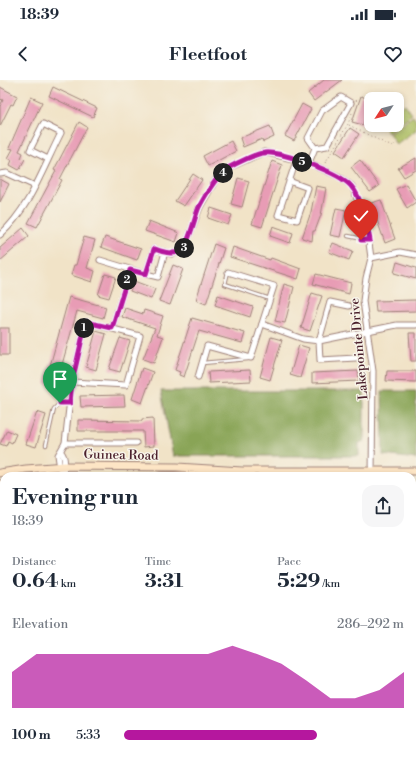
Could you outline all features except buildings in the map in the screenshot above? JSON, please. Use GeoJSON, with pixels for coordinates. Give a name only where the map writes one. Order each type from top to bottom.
{"type":"FeatureCollection","features":[{"type":"Feature","properties":{"kind":"main road","name":"Guinea Road"},"geometry":{"type":"LineString","coordinates":[[6,472],[62,466],[177,467],[285,472]]}},
{"type":"Feature","properties":{"kind":"main road","name":"Guinea Road"},"geometry":{"type":"LineString","coordinates":[[226,472],[242,471]]}},
{"type":"Feature","properties":{"kind":"main road","name":"Guinea Road"},"geometry":{"type":"LineString","coordinates":[[401,472],[416,471]]}},
{"type":"Feature","properties":{"kind":"street"},"geometry":{"type":"LineString","coordinates":[[341,96],[351,103],[327,146],[315,148],[308,138],[322,111],[341,96]]}},
{"type":"Feature","properties":{"kind":"street"},"geometry":{"type":"LineString","coordinates":[[0,235],[13,223],[20,213],[35,186],[61,133],[43,124],[30,150],[48,159]]}},
{"type":"Feature","properties":{"kind":"street"},"geometry":{"type":"LineString","coordinates":[[309,163],[315,148]]}},
{"type":"Feature","properties":{"kind":"street","name":"Lakepointe Drive"},"geometry":{"type":"LineString","coordinates":[[165,252],[171,254],[179,252],[185,247],[200,207],[218,176],[228,168],[264,152],[309,163],[340,177],[352,186],[366,221],[372,258],[366,278],[363,301],[373,384],[373,459],[371,472]]}},
{"type":"Feature","properties":{"kind":"street"},"geometry":{"type":"LineString","coordinates":[[290,181],[308,188],[297,220],[278,215],[296,161]]}},
{"type":"Feature","properties":{"kind":"street"},"geometry":{"type":"LineString","coordinates":[[0,174],[7,173],[35,186]]}},
{"type":"Feature","properties":{"kind":"street"},"geometry":{"type":"LineString","coordinates":[[100,260],[130,270],[146,274],[158,277],[165,252],[154,249],[146,274]]}},
{"type":"Feature","properties":{"kind":"street"},"geometry":{"type":"LineString","coordinates":[[372,258],[400,252],[416,256]]}},
{"type":"Feature","properties":{"kind":"street"},"geometry":{"type":"LineString","coordinates":[[112,328],[130,270]]}},
{"type":"Feature","properties":{"kind":"street"},"geometry":{"type":"LineString","coordinates":[[198,377],[208,346],[251,358],[274,286],[228,272]]}},
{"type":"Feature","properties":{"kind":"street"},"geometry":{"type":"LineString","coordinates":[[349,306],[330,302],[319,341],[320,360],[356,358]]}},
{"type":"Feature","properties":{"kind":"street"},"geometry":{"type":"LineString","coordinates":[[61,472],[64,456],[61,452],[65,443],[72,382],[86,322],[140,336],[126,385],[72,382]]}},
{"type":"Feature","properties":{"kind":"street"},"geometry":{"type":"LineString","coordinates":[[262,324],[303,339],[319,341],[397,325],[416,325]]}},
{"type":"Feature","properties":{"kind":"street"},"geometry":{"type":"LineString","coordinates":[[65,443],[136,443]]}},
{"type":"Feature","properties":{"kind":"lane"},"geometry":{"type":"LineString","coordinates":[[348,236],[361,240],[370,240]]}},
{"type":"Feature","properties":{"kind":"lane"},"geometry":{"type":"LineString","coordinates":[[228,272],[224,284],[270,299]]}},
{"type":"Feature","properties":{"kind":"lane"},"geometry":{"type":"LineString","coordinates":[[202,363],[251,358]]}},
{"type":"Feature","properties":{"kind":"lane"},"geometry":{"type":"LineString","coordinates":[[46,444],[54,409],[60,403],[70,403]]}},
{"type":"Feature","properties":{"kind":"path"},"geometry":{"type":"LineString","coordinates":[[355,104],[358,98]]}},
{"type":"Feature","properties":{"kind":"path"},"geometry":{"type":"LineString","coordinates":[[322,169],[348,124],[353,111]]}},
{"type":"Feature","properties":{"kind":"path"},"geometry":{"type":"LineString","coordinates":[[348,124],[392,147],[395,144]]}},
{"type":"Feature","properties":{"kind":"green space"},"geometry":{"type":"Polygon","coordinates":[[[405,104],[412,114],[404,120],[405,104]]]}},
{"type":"Feature","properties":{"kind":"green space"},"geometry":{"type":"Polygon","coordinates":[[[413,116],[416,120],[416,130],[396,144],[389,133],[404,132],[404,122],[413,116]]]}},
{"type":"Feature","properties":{"kind":"green space"},"geometry":{"type":"Polygon","coordinates":[[[161,391],[364,391],[364,441],[359,443],[359,456],[173,456],[161,391]]]}},
{"type":"Feature","properties":{"kind":"green space"},"geometry":{"type":"Polygon","coordinates":[[[382,391],[416,391],[416,459],[383,455],[382,391]]]}},
{"type":"Feature","properties":{"kind":"route"},"geometry":{"type":"LineString","coordinates":[[60,403],[70,403],[72,382],[86,322],[112,328],[130,270],[146,274],[154,249],[171,254],[179,252],[185,247],[200,207],[218,176],[228,168],[264,152],[309,163],[340,177],[352,186],[366,221],[370,240],[361,240]]}}]}
